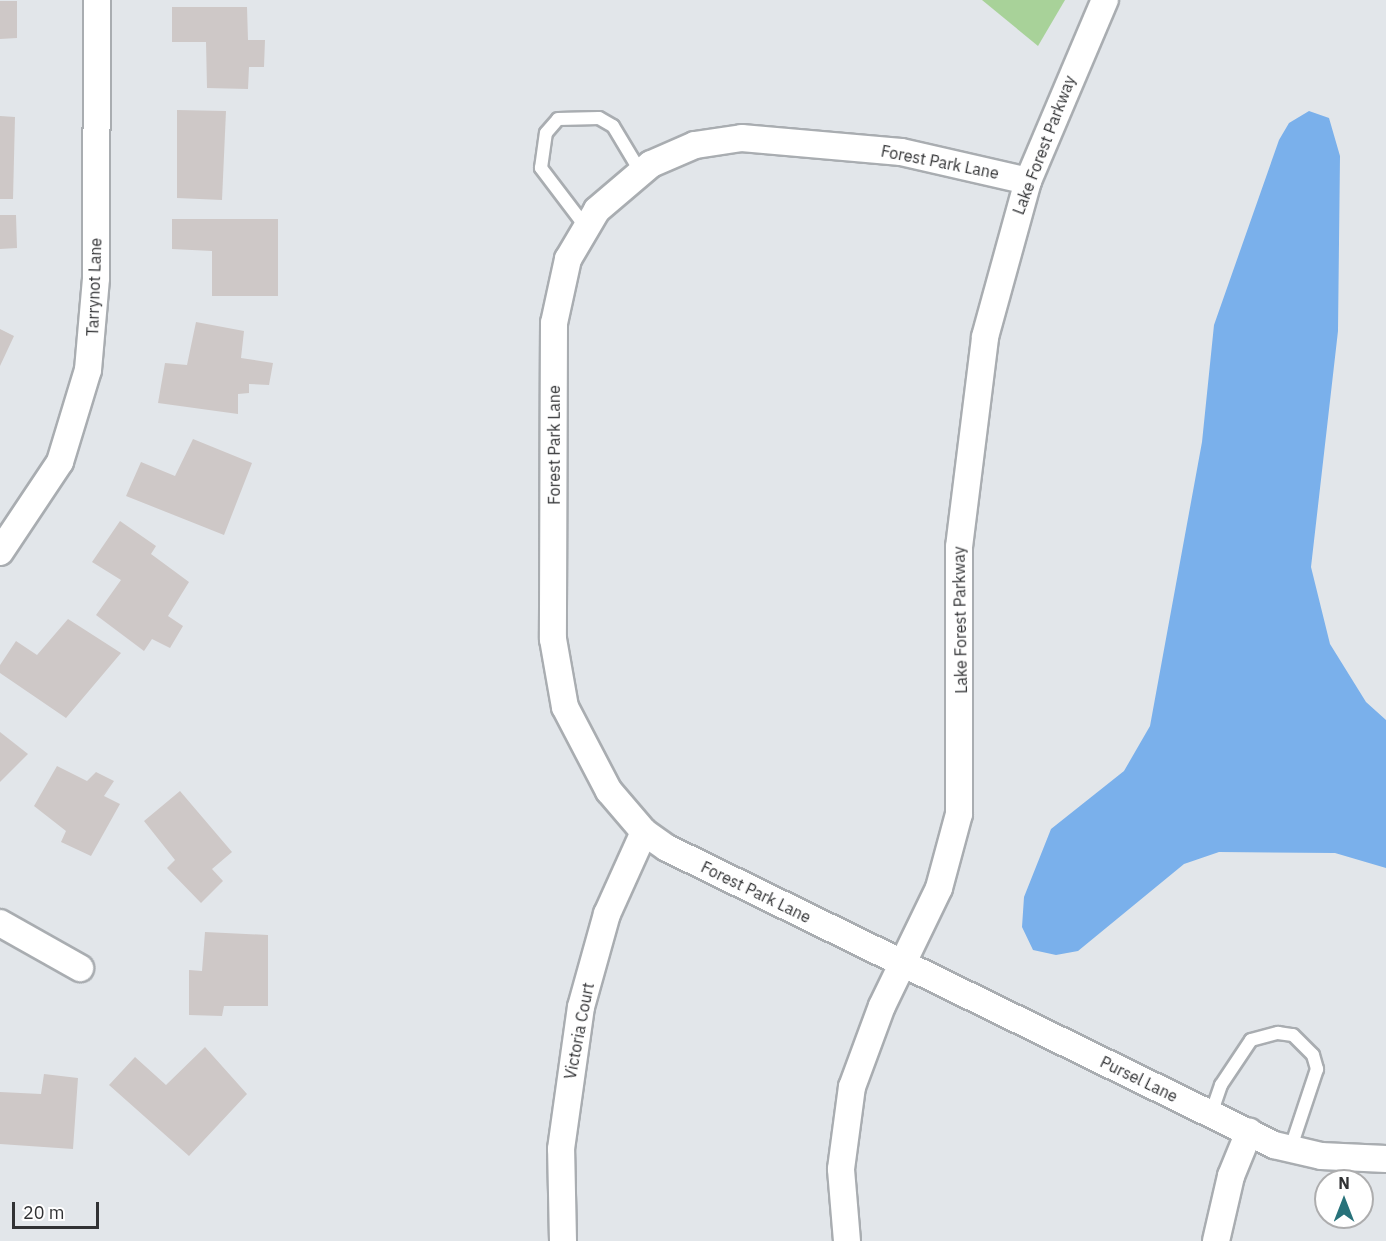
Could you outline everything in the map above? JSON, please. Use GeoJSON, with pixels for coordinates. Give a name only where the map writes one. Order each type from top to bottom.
{"type":"FeatureCollection","features":[{"type":"Feature","properties":{"kind":"street","name":"Tarrynot Lane"},"geometry":{"type":"LineString","coordinates":[[0,552],[60,462],[88,370],[96,287],[97,0]]}},
{"type":"Feature","properties":{"kind":"street","name":"Lake Forest Parkway"},"geometry":{"type":"LineString","coordinates":[[847,1241],[841,1169],[845,1115],[860,1060],[951,855],[959,814],[959,547],[964,473],[987,326],[1028,181],[1105,0]]}},
{"type":"Feature","properties":{"kind":"street","name":"Forest Park Lane"},"geometry":{"type":"LineString","coordinates":[[902,963],[707,868],[644,831],[583,749],[555,663],[556,296],[585,226],[640,171],[695,145],[742,138],[901,152],[1028,181]]}},
{"type":"Feature","properties":{"kind":"street","name":"Victoria Court"},"geometry":{"type":"LineString","coordinates":[[563,1241],[561,1149],[581,1007],[607,914],[644,831]]}},
{"type":"Feature","properties":{"kind":"street"},"geometry":{"type":"LineString","coordinates":[[0,923],[80,968]]}},
{"type":"Feature","properties":{"kind":"street","name":"Pursel Lane"},"geometry":{"type":"LineString","coordinates":[[902,963],[1211,1114],[1290,1150],[1386,1159]]}},
{"type":"Feature","properties":{"kind":"street"},"geometry":{"type":"LineString","coordinates":[[1216,1241],[1231,1176],[1249,1132]]}},
{"type":"Feature","properties":{"kind":"lane"},"geometry":{"type":"LineString","coordinates":[[585,226],[541,168],[546,133],[558,119],[599,118],[613,126],[640,171]]}},
{"type":"Feature","properties":{"kind":"lane"},"geometry":{"type":"LineString","coordinates":[[1211,1114],[1221,1085],[1251,1040],[1278,1033],[1293,1035],[1313,1055],[1317,1069],[1290,1150]]}},
{"type":"Feature","properties":{"kind":"green space"},"geometry":{"type":"Polygon","coordinates":[[[982,0],[1065,0],[1038,46],[982,0]]]}},
{"type":"Feature","properties":{"kind":"water"},"geometry":{"type":"Polygon","coordinates":[[[1309,111],[1329,118],[1340,156],[1338,331],[1311,567],[1330,644],[1366,702],[1386,720],[1386,868],[1335,853],[1219,852],[1184,864],[1078,951],[1056,955],[1033,950],[1022,927],[1024,897],[1051,829],[1124,771],[1150,726],[1202,442],[1214,325],[1279,140],[1289,123],[1309,111]]]}},
{"type":"Feature","properties":{"kind":"building"},"geometry":{"type":"Polygon","coordinates":[[[0,1],[17,1],[17,38],[0,39],[0,1]]]}},
{"type":"Feature","properties":{"kind":"building"},"geometry":{"type":"Polygon","coordinates":[[[172,7],[247,7],[248,40],[265,40],[264,67],[249,67],[248,89],[207,88],[206,42],[172,42],[172,7]]]}},
{"type":"Feature","properties":{"kind":"building"},"geometry":{"type":"Polygon","coordinates":[[[177,110],[226,111],[222,200],[177,198],[177,110]]]}},
{"type":"Feature","properties":{"kind":"building"},"geometry":{"type":"Polygon","coordinates":[[[0,116],[15,117],[13,199],[0,199],[0,116]]]}},
{"type":"Feature","properties":{"kind":"building"},"geometry":{"type":"Polygon","coordinates":[[[0,215],[16,215],[17,248],[0,249],[0,215]]]}},
{"type":"Feature","properties":{"kind":"building"},"geometry":{"type":"Polygon","coordinates":[[[172,219],[278,219],[278,296],[212,296],[212,251],[172,249],[172,219]]]}},
{"type":"Feature","properties":{"kind":"building"},"geometry":{"type":"Polygon","coordinates":[[[196,322],[244,331],[241,358],[273,363],[269,385],[249,384],[249,393],[238,394],[238,414],[158,403],[165,363],[187,365],[196,322]]]}},
{"type":"Feature","properties":{"kind":"building"},"geometry":{"type":"Polygon","coordinates":[[[0,329],[14,336],[0,366],[0,329]]]}},
{"type":"Feature","properties":{"kind":"building"},"geometry":{"type":"Polygon","coordinates":[[[193,439],[252,463],[224,535],[126,496],[141,462],[175,476],[193,439]]]}},
{"type":"Feature","properties":{"kind":"building"},"geometry":{"type":"Polygon","coordinates":[[[120,521],[156,546],[151,554],[189,582],[168,616],[183,626],[170,648],[152,639],[144,651],[96,615],[121,580],[92,562],[120,521]]]}},
{"type":"Feature","properties":{"kind":"building"},"geometry":{"type":"Polygon","coordinates":[[[68,619],[121,653],[66,718],[0,673],[0,665],[16,641],[37,655],[68,619]]]}},
{"type":"Feature","properties":{"kind":"building"},"geometry":{"type":"Polygon","coordinates":[[[0,732],[28,754],[0,782],[0,732]]]}},
{"type":"Feature","properties":{"kind":"building"},"geometry":{"type":"Polygon","coordinates":[[[57,766],[87,781],[96,772],[114,781],[104,796],[120,804],[91,856],[61,842],[66,831],[34,806],[57,766]]]}},
{"type":"Feature","properties":{"kind":"building"},"geometry":{"type":"Polygon","coordinates":[[[180,791],[232,852],[212,869],[223,881],[201,903],[167,868],[175,860],[144,821],[180,791]]]}},
{"type":"Feature","properties":{"kind":"building"},"geometry":{"type":"Polygon","coordinates":[[[205,932],[268,935],[268,1006],[224,1006],[222,1016],[189,1015],[189,970],[202,971],[205,932]]]}},
{"type":"Feature","properties":{"kind":"building"},"geometry":{"type":"Polygon","coordinates":[[[205,1047],[247,1094],[189,1156],[109,1085],[135,1057],[166,1085],[205,1047]]]}},
{"type":"Feature","properties":{"kind":"building"},"geometry":{"type":"Polygon","coordinates":[[[44,1074],[78,1078],[73,1149],[0,1144],[0,1092],[41,1094],[44,1074]]]}}]}
